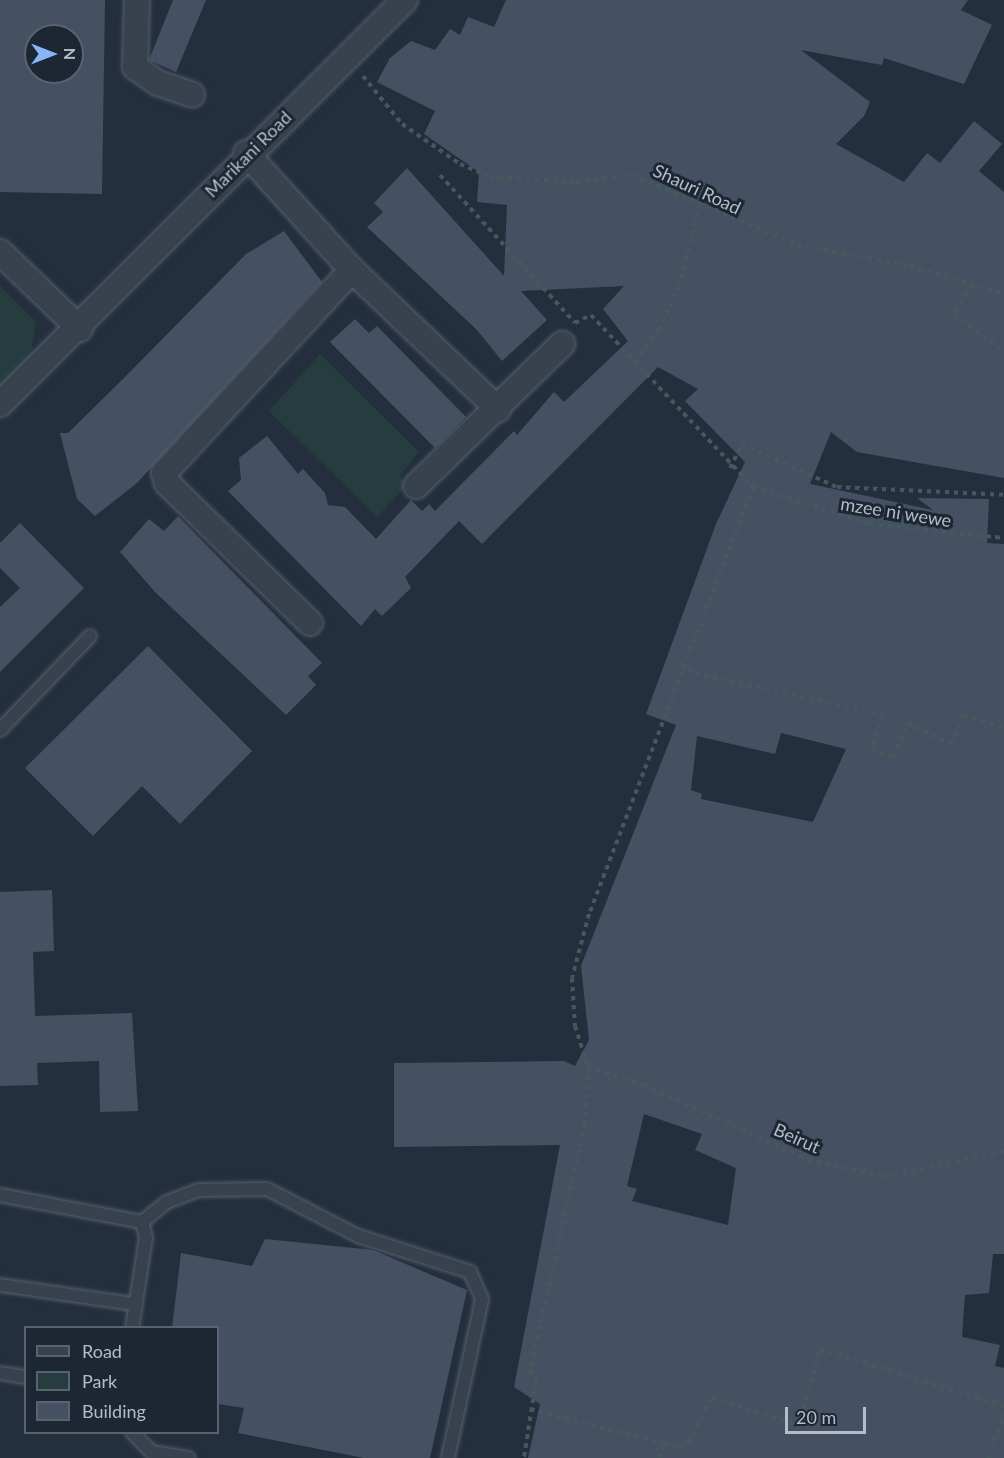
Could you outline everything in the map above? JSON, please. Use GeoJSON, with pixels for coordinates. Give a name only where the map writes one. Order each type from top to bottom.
{"type":"FeatureCollection","features":[{"type":"Feature","properties":{"kind":"street"},"geometry":{"type":"LineString","coordinates":[[137,0],[135,67],[158,84],[192,95]]}},
{"type":"Feature","properties":{"kind":"street","name":"Marikani Road"},"geometry":{"type":"LineString","coordinates":[[0,404],[88,321],[246,153],[405,0]]}},
{"type":"Feature","properties":{"kind":"street"},"geometry":{"type":"LineString","coordinates":[[246,153],[352,270],[498,409]]}},
{"type":"Feature","properties":{"kind":"street"},"geometry":{"type":"LineString","coordinates":[[0,252],[88,321]]}},
{"type":"Feature","properties":{"kind":"street"},"geometry":{"type":"LineString","coordinates":[[310,623],[167,483],[164,473],[352,270]]}},
{"type":"Feature","properties":{"kind":"street"},"geometry":{"type":"LineString","coordinates":[[416,486],[498,409],[562,344]]}},
{"type":"Feature","properties":{"kind":"lane"},"geometry":{"type":"LineString","coordinates":[[0,730],[90,636]]}},
{"type":"Feature","properties":{"kind":"lane"},"geometry":{"type":"LineString","coordinates":[[0,1195],[142,1222],[167,1202],[199,1190],[267,1189],[352,1233],[470,1272],[482,1299],[448,1458]]}},
{"type":"Feature","properties":{"kind":"lane"},"geometry":{"type":"LineString","coordinates":[[132,1326],[146,1237],[142,1222]]}},
{"type":"Feature","properties":{"kind":"lane"},"geometry":{"type":"LineString","coordinates":[[0,1285],[134,1304]]}},
{"type":"Feature","properties":{"kind":"lane"},"geometry":{"type":"LineString","coordinates":[[0,1373],[24,1377]]}},
{"type":"Feature","properties":{"kind":"lane"},"geometry":{"type":"LineString","coordinates":[[134,1434],[151,1452],[189,1458]]}},
{"type":"Feature","properties":{"kind":"path","name":"Shauri Road"},"geometry":{"type":"LineString","coordinates":[[368,84],[402,124],[459,164],[490,177],[576,182],[632,175],[797,245],[910,266],[1004,294]]}},
{"type":"Feature","properties":{"kind":"path"},"geometry":{"type":"LineString","coordinates":[[440,175],[575,323],[591,315],[730,468],[753,487],[681,665],[589,914],[572,978],[575,1026],[588,1067],[585,1124],[530,1371],[536,1381],[524,1458]]}},
{"type":"Feature","properties":{"kind":"path"},"geometry":{"type":"LineString","coordinates":[[635,362],[659,330],[679,287],[700,204]]}},
{"type":"Feature","properties":{"kind":"path"},"geometry":{"type":"LineString","coordinates":[[971,285],[954,314],[1004,351]]}},
{"type":"Feature","properties":{"kind":"path"},"geometry":{"type":"LineString","coordinates":[[730,468],[742,444],[837,487],[1004,495]]}},
{"type":"Feature","properties":{"kind":"path","name":"mzee ni wewe"},"geometry":{"type":"LineString","coordinates":[[753,487],[870,524],[1004,538]]}},
{"type":"Feature","properties":{"kind":"path"},"geometry":{"type":"LineString","coordinates":[[681,665],[695,673],[882,715],[872,749],[893,757],[908,723],[951,744],[964,715],[1004,728]]}},
{"type":"Feature","properties":{"kind":"path","name":"Beirut"},"geometry":{"type":"LineString","coordinates":[[588,1067],[644,1085],[808,1160],[885,1176],[1004,1151]]}},
{"type":"Feature","properties":{"kind":"path"},"geometry":{"type":"LineString","coordinates":[[530,1409],[680,1448],[689,1443],[712,1397],[799,1426],[820,1349],[1004,1406]]}},
{"type":"Feature","properties":{"kind":"path"},"geometry":{"type":"LineString","coordinates":[[988,1458],[1004,1415]]}},
{"type":"Feature","properties":{"kind":"path"},"geometry":{"type":"LineString","coordinates":[[659,1458],[664,1444]]}},
{"type":"Feature","properties":{"kind":"green space"},"geometry":{"type":"Polygon","coordinates":[[[0,286],[36,322],[29,365],[0,393],[0,286]]]}},
{"type":"Feature","properties":{"kind":"green space"},"geometry":{"type":"Polygon","coordinates":[[[320,354],[419,452],[400,476],[408,484],[377,517],[269,411],[320,354]]]}},
{"type":"Feature","properties":{"kind":"building"},"geometry":{"type":"Polygon","coordinates":[[[0,0],[105,0],[102,194],[0,192],[0,0]]]}},
{"type":"Feature","properties":{"kind":"building"},"geometry":{"type":"Polygon","coordinates":[[[173,0],[206,0],[176,72],[149,60],[173,0]]]}},
{"type":"Feature","properties":{"kind":"building"},"geometry":{"type":"Polygon","coordinates":[[[506,0],[968,0],[961,10],[992,25],[964,84],[884,58],[882,65],[801,50],[870,102],[864,116],[836,144],[904,182],[927,153],[940,163],[974,121],[1002,144],[979,171],[1004,192],[1004,478],[857,452],[831,432],[810,484],[933,510],[917,498],[989,499],[987,543],[1004,544],[1004,1254],[993,1254],[989,1293],[965,1295],[962,1337],[1000,1345],[995,1366],[1004,1368],[1004,1458],[528,1458],[540,1404],[514,1387],[560,1145],[394,1147],[394,1063],[564,1061],[575,1066],[589,1040],[581,966],[676,725],[646,714],[716,524],[745,462],[685,401],[698,389],[658,367],[482,544],[459,521],[405,577],[411,588],[382,616],[375,609],[361,626],[228,491],[241,480],[239,458],[267,436],[298,474],[303,469],[325,493],[328,505],[345,507],[376,539],[411,500],[422,511],[429,504],[435,511],[514,431],[517,435],[554,392],[564,402],[628,341],[603,309],[624,286],[521,291],[547,320],[502,361],[477,330],[367,227],[383,212],[374,203],[407,168],[504,276],[507,205],[477,202],[479,172],[424,134],[435,111],[377,82],[390,58],[411,41],[435,50],[450,29],[460,35],[468,17],[494,27],[506,0]],[[781,733],[775,754],[697,736],[691,790],[702,794],[701,799],[813,822],[846,749],[781,733]],[[644,1114],[627,1186],[637,1189],[632,1201],[728,1225],[736,1168],[695,1150],[702,1134],[644,1114]]]}},
{"type":"Feature","properties":{"kind":"building"},"geometry":{"type":"Polygon","coordinates":[[[284,231],[322,282],[137,483],[95,516],[77,499],[60,433],[68,433],[246,254],[284,231]]]}},
{"type":"Feature","properties":{"kind":"building"},"geometry":{"type":"Polygon","coordinates":[[[355,319],[369,333],[377,326],[466,417],[435,448],[330,342],[355,319]]]}},
{"type":"Feature","properties":{"kind":"building"},"geometry":{"type":"Polygon","coordinates":[[[178,516],[322,663],[308,676],[316,685],[286,715],[156,593],[120,552],[149,519],[164,531],[178,516]]]}},
{"type":"Feature","properties":{"kind":"building"},"geometry":{"type":"Polygon","coordinates":[[[20,523],[84,588],[0,672],[0,607],[20,588],[0,568],[0,543],[20,523]]]}},
{"type":"Feature","properties":{"kind":"building"},"geometry":{"type":"Polygon","coordinates":[[[148,646],[252,751],[180,824],[142,786],[93,836],[25,768],[148,646]]]}},
{"type":"Feature","properties":{"kind":"building"},"geometry":{"type":"Polygon","coordinates":[[[52,890],[54,951],[33,952],[35,1016],[132,1013],[138,1111],[100,1112],[99,1061],[37,1063],[38,1085],[0,1086],[0,892],[52,890]]]}},
{"type":"Feature","properties":{"kind":"building"},"geometry":{"type":"Polygon","coordinates":[[[265,1239],[373,1250],[467,1290],[430,1458],[364,1458],[238,1433],[244,1408],[219,1404],[219,1326],[172,1326],[181,1253],[252,1266],[265,1239]]]}}]}
